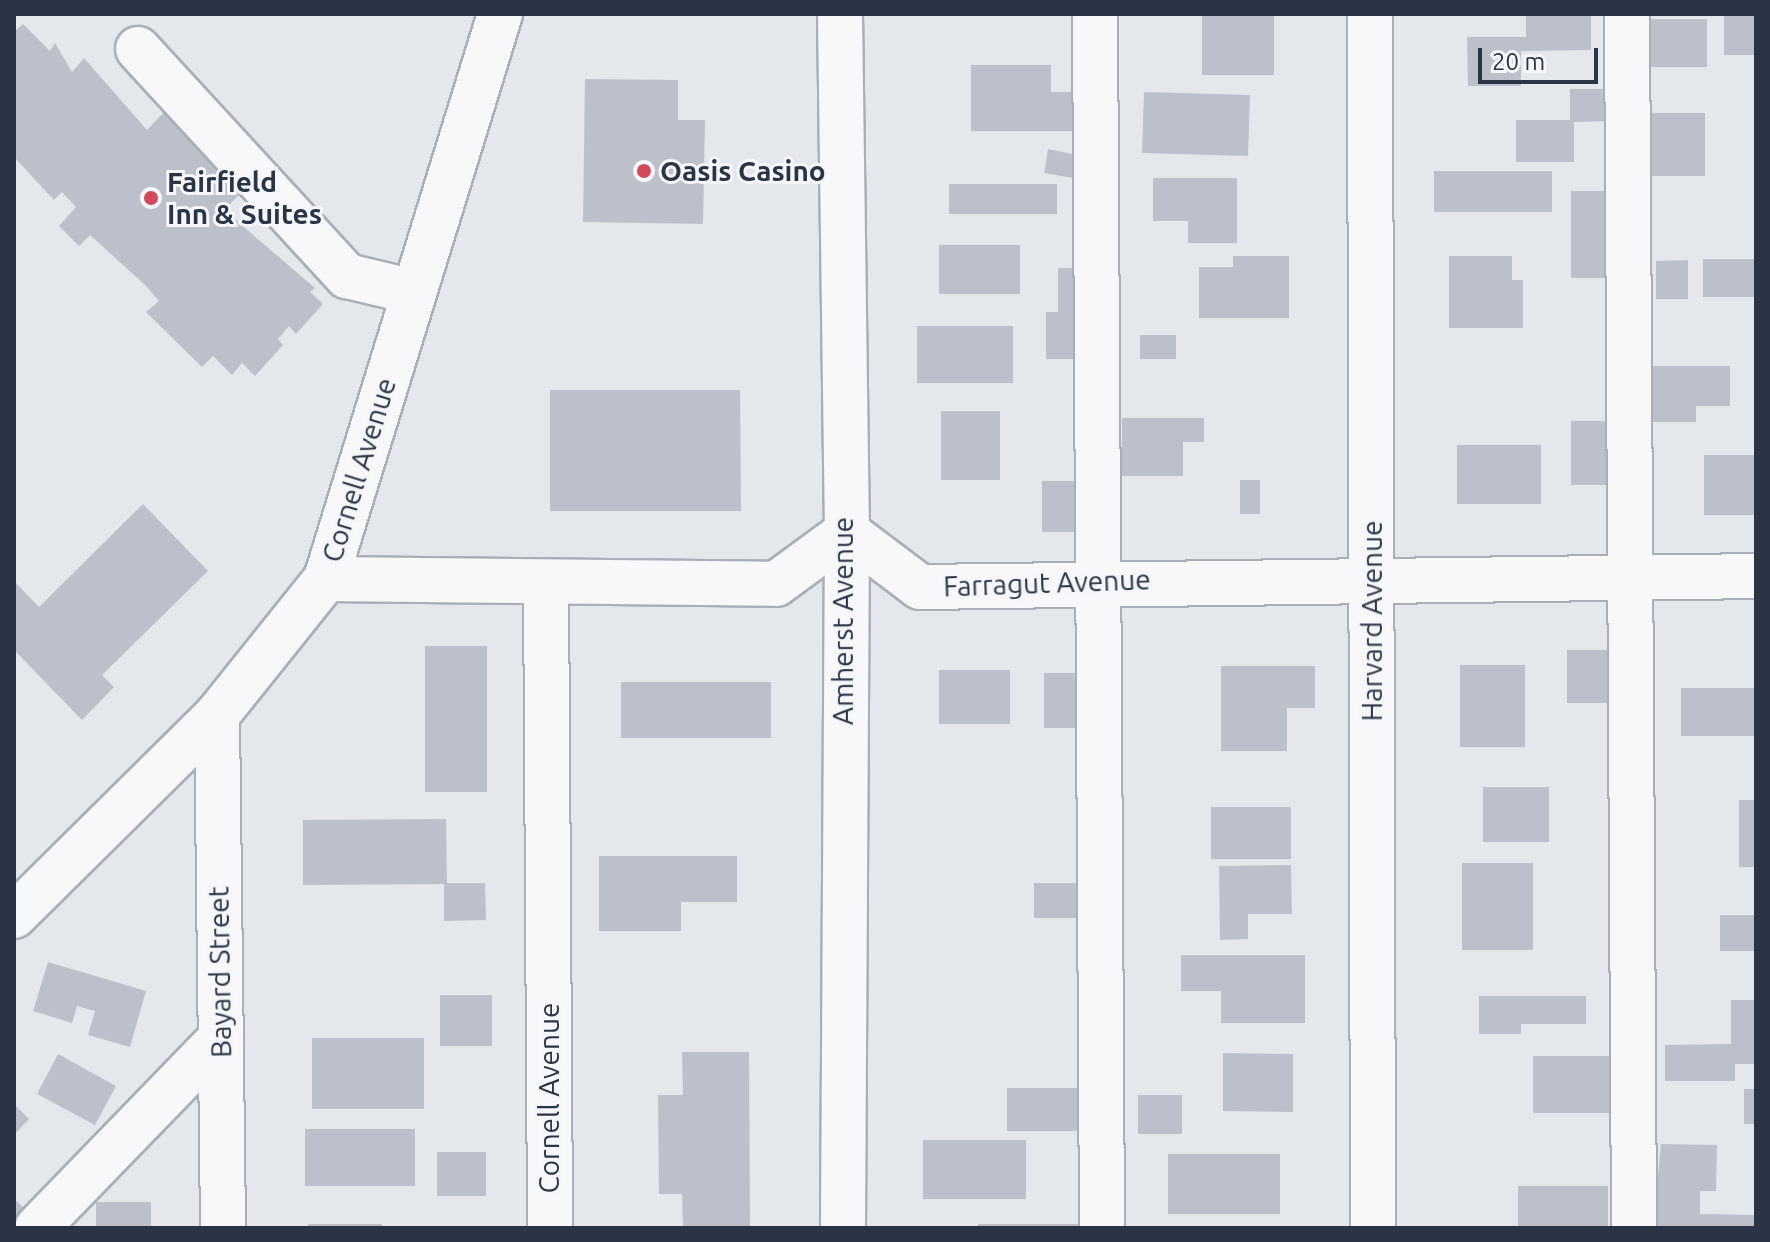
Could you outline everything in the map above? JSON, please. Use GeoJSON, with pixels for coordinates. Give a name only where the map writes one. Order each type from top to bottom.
{"type":"FeatureCollection","features":[{"type":"Feature","properties":{"kind":"street","name":"Cornell Avenue"},"geometry":{"type":"LineString","coordinates":[[14,916],[217,715],[326,579],[500,14]]}},
{"type":"Feature","properties":{"kind":"street","name":"Amherst Avenue"},"geometry":{"type":"LineString","coordinates":[[840,14],[847,532],[843,1228]]}},
{"type":"Feature","properties":{"kind":"street"},"geometry":{"type":"LineString","coordinates":[[1095,14],[1102,1228]]}},
{"type":"Feature","properties":{"kind":"street","name":"Harvard Avenue"},"geometry":{"type":"LineString","coordinates":[[1370,14],[1373,1228]]}},
{"type":"Feature","properties":{"kind":"street"},"geometry":{"type":"LineString","coordinates":[[1627,14],[1634,1228]]}},
{"type":"Feature","properties":{"kind":"street"},"geometry":{"type":"LineString","coordinates":[[138,49],[347,276],[414,292]]}},
{"type":"Feature","properties":{"kind":"street"},"geometry":{"type":"LineString","coordinates":[[326,579],[776,584],[847,532]]}},
{"type":"Feature","properties":{"kind":"street","name":"Farragut Avenue"},"geometry":{"type":"LineString","coordinates":[[847,532],[920,587],[1097,580],[1372,576],[1756,576]]}},
{"type":"Feature","properties":{"kind":"street","name":"Cornell Avenue"},"geometry":{"type":"LineString","coordinates":[[546,583],[550,1228]]}},
{"type":"Feature","properties":{"kind":"street","name":"Bayard Street"},"geometry":{"type":"LineString","coordinates":[[217,715],[223,1228]]}},
{"type":"Feature","properties":{"kind":"street"},"geometry":{"type":"LineString","coordinates":[[37,1228],[221,1038]]}},
{"type":"Feature","properties":{"kind":"building"},"geometry":{"type":"Polygon","coordinates":[[[1202,14],[1274,14],[1274,75],[1202,75],[1202,14]]]}},
{"type":"Feature","properties":{"kind":"building"},"geometry":{"type":"Polygon","coordinates":[[[1526,14],[1591,14],[1591,50],[1521,51],[1521,86],[1468,86],[1467,37],[1526,37],[1526,14]]]}},
{"type":"Feature","properties":{"kind":"building"},"geometry":{"type":"Polygon","coordinates":[[[1724,14],[1756,14],[1756,55],[1724,55],[1724,14]]]}},
{"type":"Feature","properties":{"kind":"building"},"geometry":{"type":"Polygon","coordinates":[[[1642,19],[1707,19],[1707,67],[1642,67],[1642,19]]]}},
{"type":"Feature","properties":{"kind":"building","name":"Fairfield Inn & Suites"},"geometry":{"type":"Polygon","coordinates":[[[23,24],[50,51],[55,43],[72,72],[84,58],[147,130],[168,108],[247,187],[224,210],[315,288],[310,292],[323,304],[296,334],[289,326],[278,339],[283,345],[255,376],[242,363],[232,375],[213,356],[202,367],[146,312],[159,301],[145,285],[90,235],[79,246],[59,226],[76,207],[62,192],[54,200],[14,157],[14,32],[23,24]]]}},
{"type":"Feature","properties":{"kind":"building"},"geometry":{"type":"Polygon","coordinates":[[[971,65],[1051,65],[1051,92],[1091,92],[1091,131],[971,131],[971,65]]]}},
{"type":"Feature","properties":{"kind":"building","name":"Oasis Casino"},"geometry":{"type":"Polygon","coordinates":[[[585,79],[678,80],[678,120],[705,120],[703,224],[583,222],[585,79]]]}},
{"type":"Feature","properties":{"kind":"building"},"geometry":{"type":"Polygon","coordinates":[[[1570,89],[1614,89],[1614,121],[1574,122],[1574,162],[1516,162],[1516,120],[1570,120],[1570,89]]]}},
{"type":"Feature","properties":{"kind":"building"},"geometry":{"type":"Polygon","coordinates":[[[1144,92],[1250,95],[1248,156],[1142,153],[1144,92]]]}},
{"type":"Feature","properties":{"kind":"building"},"geometry":{"type":"Polygon","coordinates":[[[1644,113],[1705,113],[1705,176],[1644,176],[1644,113]]]}},
{"type":"Feature","properties":{"kind":"building"},"geometry":{"type":"Polygon","coordinates":[[[1048,149],[1087,157],[1073,178],[1044,173],[1048,149]]]}},
{"type":"Feature","properties":{"kind":"building"},"geometry":{"type":"Polygon","coordinates":[[[1434,171],[1552,171],[1552,212],[1434,212],[1434,171]]]}},
{"type":"Feature","properties":{"kind":"building"},"geometry":{"type":"Polygon","coordinates":[[[1153,178],[1237,178],[1237,243],[1188,243],[1188,221],[1153,221],[1153,178]]]}},
{"type":"Feature","properties":{"kind":"building"},"geometry":{"type":"Polygon","coordinates":[[[949,184],[1057,184],[1057,214],[949,214],[949,184]]]}},
{"type":"Feature","properties":{"kind":"building"},"geometry":{"type":"Polygon","coordinates":[[[1571,191],[1615,191],[1615,278],[1571,278],[1571,191]]]}},
{"type":"Feature","properties":{"kind":"building"},"geometry":{"type":"Polygon","coordinates":[[[939,245],[1020,245],[1020,294],[939,294],[939,245]]]}},
{"type":"Feature","properties":{"kind":"building"},"geometry":{"type":"Polygon","coordinates":[[[1233,256],[1289,256],[1289,318],[1199,318],[1199,267],[1233,267],[1233,256]]]}},
{"type":"Feature","properties":{"kind":"building"},"geometry":{"type":"Polygon","coordinates":[[[1449,256],[1512,256],[1512,280],[1523,280],[1523,328],[1449,328],[1449,256]]]}},
{"type":"Feature","properties":{"kind":"building"},"geometry":{"type":"Polygon","coordinates":[[[1703,259],[1756,259],[1756,297],[1703,297],[1703,259]]]}},
{"type":"Feature","properties":{"kind":"building"},"geometry":{"type":"Polygon","coordinates":[[[1688,260],[1688,299],[1656,299],[1656,261],[1688,260]]]}},
{"type":"Feature","properties":{"kind":"building"},"geometry":{"type":"Polygon","coordinates":[[[1058,268],[1091,268],[1091,359],[1046,359],[1046,312],[1058,312],[1058,268]]]}},
{"type":"Feature","properties":{"kind":"building"},"geometry":{"type":"Polygon","coordinates":[[[917,326],[1013,326],[1013,383],[917,383],[917,326]]]}},
{"type":"Feature","properties":{"kind":"building"},"geometry":{"type":"Polygon","coordinates":[[[1140,335],[1176,335],[1176,359],[1140,359],[1140,335]]]}},
{"type":"Feature","properties":{"kind":"building"},"geometry":{"type":"Polygon","coordinates":[[[1647,366],[1730,366],[1730,406],[1696,406],[1696,422],[1647,422],[1647,366]]]}},
{"type":"Feature","properties":{"kind":"building"},"geometry":{"type":"Polygon","coordinates":[[[550,390],[740,390],[741,511],[550,511],[550,390]]]}},
{"type":"Feature","properties":{"kind":"building"},"geometry":{"type":"Polygon","coordinates":[[[941,411],[1000,411],[1000,480],[941,480],[941,411]]]}},
{"type":"Feature","properties":{"kind":"building"},"geometry":{"type":"Polygon","coordinates":[[[1122,418],[1204,418],[1204,442],[1183,442],[1183,476],[1122,476],[1122,418]]]}},
{"type":"Feature","properties":{"kind":"building"},"geometry":{"type":"Polygon","coordinates":[[[1571,421],[1616,421],[1616,485],[1571,485],[1571,421]]]}},
{"type":"Feature","properties":{"kind":"building"},"geometry":{"type":"Polygon","coordinates":[[[1457,445],[1541,445],[1541,504],[1457,504],[1457,445]]]}},
{"type":"Feature","properties":{"kind":"building"},"geometry":{"type":"Polygon","coordinates":[[[1704,455],[1756,455],[1756,515],[1704,515],[1704,455]]]}},
{"type":"Feature","properties":{"kind":"building"},"geometry":{"type":"Polygon","coordinates":[[[1240,480],[1260,480],[1260,514],[1240,514],[1240,480]]]}},
{"type":"Feature","properties":{"kind":"building"},"geometry":{"type":"Polygon","coordinates":[[[1042,481],[1089,481],[1089,532],[1042,532],[1042,481]]]}},
{"type":"Feature","properties":{"kind":"building"},"geometry":{"type":"Polygon","coordinates":[[[143,504],[208,571],[102,675],[114,687],[82,720],[14,650],[14,581],[39,607],[143,504]]]}},
{"type":"Feature","properties":{"kind":"building"},"geometry":{"type":"Polygon","coordinates":[[[425,646],[487,646],[487,792],[425,792],[425,646]]]}},
{"type":"Feature","properties":{"kind":"building"},"geometry":{"type":"Polygon","coordinates":[[[1567,650],[1614,650],[1614,703],[1567,703],[1567,650]]]}},
{"type":"Feature","properties":{"kind":"building"},"geometry":{"type":"Polygon","coordinates":[[[1460,665],[1525,665],[1525,747],[1460,747],[1460,665]]]}},
{"type":"Feature","properties":{"kind":"building"},"geometry":{"type":"Polygon","coordinates":[[[1221,666],[1315,666],[1315,708],[1287,708],[1287,751],[1221,751],[1221,666]]]}},
{"type":"Feature","properties":{"kind":"building"},"geometry":{"type":"Polygon","coordinates":[[[939,670],[1010,670],[1010,724],[939,724],[939,670]]]}},
{"type":"Feature","properties":{"kind":"building"},"geometry":{"type":"Polygon","coordinates":[[[1044,673],[1085,673],[1085,728],[1044,728],[1044,673]]]}},
{"type":"Feature","properties":{"kind":"building"},"geometry":{"type":"Polygon","coordinates":[[[621,682],[771,682],[771,738],[621,738],[621,682]]]}},
{"type":"Feature","properties":{"kind":"building"},"geometry":{"type":"Polygon","coordinates":[[[1681,688],[1756,688],[1756,736],[1681,736],[1681,688]]]}},
{"type":"Feature","properties":{"kind":"building"},"geometry":{"type":"Polygon","coordinates":[[[1483,787],[1549,787],[1549,842],[1483,842],[1483,787]]]}},
{"type":"Feature","properties":{"kind":"building"},"geometry":{"type":"Polygon","coordinates":[[[1739,800],[1756,800],[1756,867],[1739,867],[1739,800]]]}},
{"type":"Feature","properties":{"kind":"building"},"geometry":{"type":"Polygon","coordinates":[[[1211,807],[1291,807],[1291,859],[1211,859],[1211,807]]]}},
{"type":"Feature","properties":{"kind":"building"},"geometry":{"type":"Polygon","coordinates":[[[446,819],[447,883],[485,883],[486,920],[444,921],[444,884],[303,885],[303,820],[446,819]]]}},
{"type":"Feature","properties":{"kind":"building"},"geometry":{"type":"Polygon","coordinates":[[[599,856],[737,856],[737,902],[681,902],[681,931],[599,931],[599,856]]]}},
{"type":"Feature","properties":{"kind":"building"},"geometry":{"type":"Polygon","coordinates":[[[1462,863],[1533,863],[1533,950],[1462,950],[1462,863]]]}},
{"type":"Feature","properties":{"kind":"building"},"geometry":{"type":"Polygon","coordinates":[[[1291,865],[1292,914],[1248,914],[1248,939],[1220,940],[1219,866],[1291,865]]]}},
{"type":"Feature","properties":{"kind":"building"},"geometry":{"type":"Polygon","coordinates":[[[1034,883],[1085,883],[1085,918],[1034,918],[1034,883]]]}},
{"type":"Feature","properties":{"kind":"building"},"geometry":{"type":"Polygon","coordinates":[[[1720,915],[1756,915],[1756,951],[1720,951],[1720,915]]]}},
{"type":"Feature","properties":{"kind":"building"},"geometry":{"type":"Polygon","coordinates":[[[1181,955],[1305,955],[1305,1023],[1221,1023],[1221,991],[1181,991],[1181,955]]]}},
{"type":"Feature","properties":{"kind":"building"},"geometry":{"type":"Polygon","coordinates":[[[48,962],[146,991],[130,1047],[88,1035],[95,1011],[77,1006],[72,1023],[33,1011],[48,962]]]}},
{"type":"Feature","properties":{"kind":"building"},"geometry":{"type":"Polygon","coordinates":[[[440,995],[492,995],[492,1046],[440,1046],[440,995]]]}},
{"type":"Feature","properties":{"kind":"building"},"geometry":{"type":"Polygon","coordinates":[[[1479,996],[1586,996],[1586,1024],[1521,1024],[1521,1034],[1479,1034],[1479,996]]]}},
{"type":"Feature","properties":{"kind":"building"},"geometry":{"type":"Polygon","coordinates":[[[1731,1000],[1756,1000],[1756,1064],[1735,1064],[1735,1081],[1665,1081],[1665,1045],[1731,1044],[1731,1000]]]}},
{"type":"Feature","properties":{"kind":"building"},"geometry":{"type":"Polygon","coordinates":[[[312,1038],[424,1038],[424,1109],[312,1109],[312,1038]]]}},
{"type":"Feature","properties":{"kind":"building"},"geometry":{"type":"Polygon","coordinates":[[[682,1052],[749,1052],[750,1228],[683,1228],[682,1194],[659,1194],[658,1095],[683,1095],[682,1052]]]}},
{"type":"Feature","properties":{"kind":"building"},"geometry":{"type":"Polygon","coordinates":[[[1223,1053],[1293,1054],[1293,1112],[1223,1111],[1223,1053]]]}},
{"type":"Feature","properties":{"kind":"building"},"geometry":{"type":"Polygon","coordinates":[[[58,1054],[116,1086],[95,1125],[37,1094],[58,1054]]]}},
{"type":"Feature","properties":{"kind":"building"},"geometry":{"type":"Polygon","coordinates":[[[1533,1056],[1616,1056],[1616,1113],[1533,1113],[1533,1056]]]}},
{"type":"Feature","properties":{"kind":"building"},"geometry":{"type":"Polygon","coordinates":[[[1007,1088],[1095,1088],[1095,1131],[1007,1131],[1007,1088]]]}},
{"type":"Feature","properties":{"kind":"building"},"geometry":{"type":"Polygon","coordinates":[[[1744,1089],[1756,1089],[1756,1124],[1744,1124],[1744,1089]]]}},
{"type":"Feature","properties":{"kind":"building"},"geometry":{"type":"Polygon","coordinates":[[[1138,1095],[1182,1095],[1182,1134],[1138,1134],[1138,1095]]]}},
{"type":"Feature","properties":{"kind":"building"},"geometry":{"type":"Polygon","coordinates":[[[14,1104],[29,1119],[14,1135],[14,1104]]]}},
{"type":"Feature","properties":{"kind":"building"},"geometry":{"type":"Polygon","coordinates":[[[305,1129],[415,1129],[415,1186],[305,1186],[305,1129]]]}},
{"type":"Feature","properties":{"kind":"building"},"geometry":{"type":"Polygon","coordinates":[[[923,1140],[1026,1140],[1026,1199],[923,1199],[923,1140]]]}},
{"type":"Feature","properties":{"kind":"building"},"geometry":{"type":"Polygon","coordinates":[[[1661,1144],[1717,1145],[1716,1191],[1700,1191],[1700,1214],[1756,1215],[1756,1228],[1653,1228],[1661,1144]]]}},
{"type":"Feature","properties":{"kind":"building"},"geometry":{"type":"Polygon","coordinates":[[[437,1152],[486,1152],[486,1196],[437,1196],[437,1152]]]}},
{"type":"Feature","properties":{"kind":"building"},"geometry":{"type":"Polygon","coordinates":[[[1168,1154],[1280,1154],[1280,1214],[1168,1214],[1168,1154]]]}},
{"type":"Feature","properties":{"kind":"building"},"geometry":{"type":"Polygon","coordinates":[[[1518,1186],[1608,1186],[1608,1228],[1518,1228],[1518,1186]]]}},
{"type":"Feature","properties":{"kind":"building"},"geometry":{"type":"Polygon","coordinates":[[[14,1199],[26,1210],[14,1223],[14,1199]]]}},
{"type":"Feature","properties":{"kind":"building"},"geometry":{"type":"Polygon","coordinates":[[[96,1202],[151,1202],[151,1228],[96,1228],[96,1202]]]}},
{"type":"Feature","properties":{"kind":"building"},"geometry":{"type":"Polygon","coordinates":[[[308,1224],[382,1224],[382,1228],[308,1228],[308,1224]]]}},
{"type":"Feature","properties":{"kind":"building"},"geometry":{"type":"Polygon","coordinates":[[[978,1224],[1097,1224],[1097,1228],[978,1228],[978,1224]]]}},
{"type":"Feature","properties":{"kind":"place","name":"Oasis Casino"},"geometry":{"type":"Point","coordinates":[644,171]}},
{"type":"Feature","properties":{"kind":"place","name":"Fairfield Inn & Suites"},"geometry":{"type":"Point","coordinates":[151,198]}}]}
